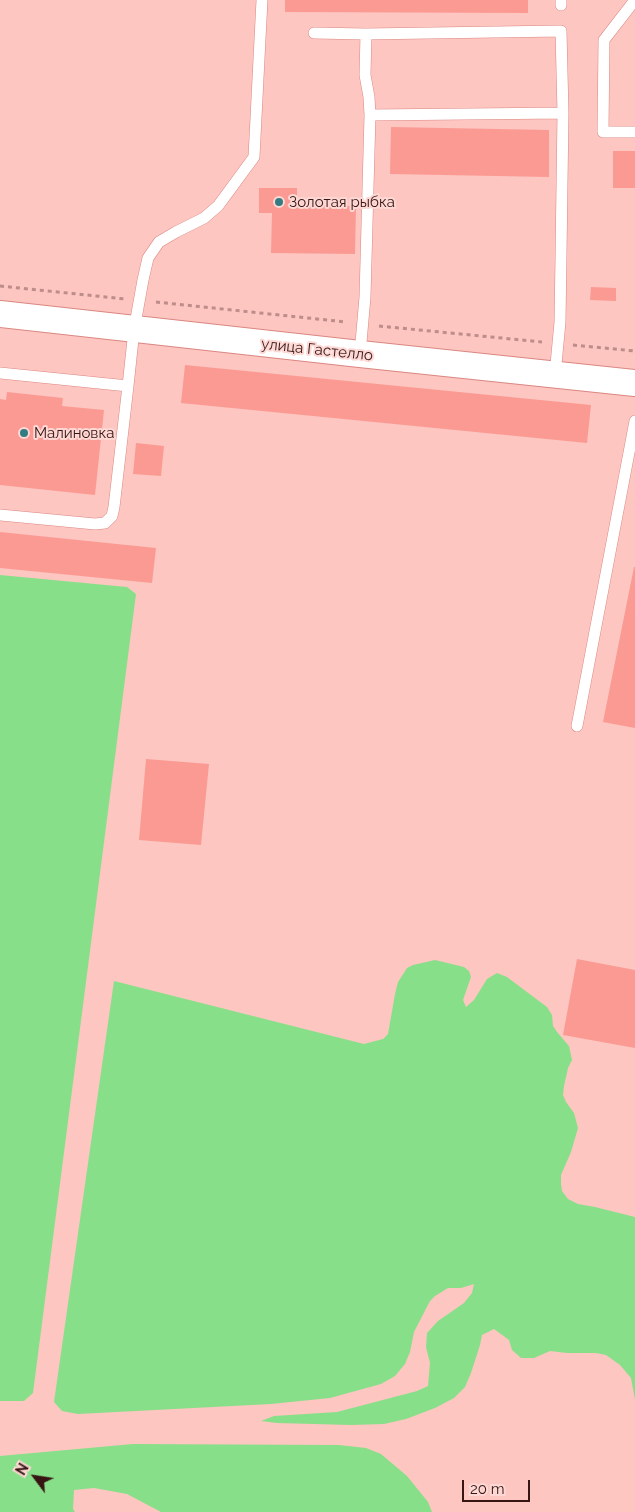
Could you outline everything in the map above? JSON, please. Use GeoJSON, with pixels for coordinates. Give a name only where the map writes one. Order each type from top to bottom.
{"type":"FeatureCollection","features":[{"type":"Feature","properties":{"kind":"street","name":"улица Гастелло"},"geometry":{"type":"LineString","coordinates":[[0,314],[635,383]]}},
{"type":"Feature","properties":{"kind":"lane"},"geometry":{"type":"LineString","coordinates":[[0,515],[95,524],[105,523],[112,516],[134,330],[148,258],[159,242],[204,218],[218,206],[254,157],[262,0]]}},
{"type":"Feature","properties":{"kind":"lane"},"geometry":{"type":"LineString","coordinates":[[635,0],[604,40],[603,132],[635,132]]}},
{"type":"Feature","properties":{"kind":"lane"},"geometry":{"type":"LineString","coordinates":[[314,33],[561,31],[563,113],[561,265],[560,322],[555,375]]}},
{"type":"Feature","properties":{"kind":"lane"},"geometry":{"type":"LineString","coordinates":[[360,354],[365,297],[370,115],[365,75],[366,34]]}},
{"type":"Feature","properties":{"kind":"lane"},"geometry":{"type":"LineString","coordinates":[[370,115],[563,113]]}},
{"type":"Feature","properties":{"kind":"lane"},"geometry":{"type":"LineString","coordinates":[[0,373],[128,386]]}},
{"type":"Feature","properties":{"kind":"lane"},"geometry":{"type":"LineString","coordinates":[[577,726],[629,486],[635,421]]}},
{"type":"Feature","properties":{"kind":"path"},"geometry":{"type":"LineString","coordinates":[[0,286],[635,351]]}},
{"type":"Feature","properties":{"kind":"green space"},"geometry":{"type":"Polygon","coordinates":[[[0,575],[127,587],[136,594],[33,1393],[24,1401],[0,1401],[0,575]]]}},
{"type":"Feature","properties":{"kind":"green space"},"geometry":{"type":"Polygon","coordinates":[[[435,960],[464,967],[469,971],[471,977],[463,1000],[466,1007],[474,1000],[487,979],[497,973],[507,977],[547,1007],[552,1015],[553,1026],[569,1046],[572,1060],[568,1068],[563,1095],[574,1113],[578,1128],[571,1152],[561,1175],[562,1191],[568,1199],[578,1204],[635,1217],[635,1400],[631,1378],[620,1365],[606,1355],[550,1351],[534,1358],[521,1358],[512,1350],[509,1340],[494,1329],[482,1335],[465,1387],[454,1398],[435,1408],[406,1419],[384,1424],[351,1425],[261,1421],[274,1416],[337,1412],[417,1391],[428,1386],[430,1363],[426,1347],[427,1333],[438,1321],[464,1303],[472,1293],[474,1284],[461,1288],[448,1288],[430,1301],[414,1332],[410,1352],[405,1364],[395,1376],[381,1384],[330,1398],[271,1404],[78,1414],[62,1411],[54,1402],[114,981],[364,1044],[383,1039],[388,1034],[398,982],[407,968],[435,960]]]}},
{"type":"Feature","properties":{"kind":"green space"},"geometry":{"type":"Polygon","coordinates":[[[133,1444],[339,1445],[366,1448],[381,1454],[407,1476],[428,1502],[432,1512],[161,1512],[127,1494],[94,1488],[74,1490],[73,1509],[75,1512],[0,1512],[0,1456],[133,1444]]]}},
{"type":"Feature","properties":{"kind":"building"},"geometry":{"type":"Polygon","coordinates":[[[285,0],[528,0],[528,13],[285,12],[285,0]]]}},
{"type":"Feature","properties":{"kind":"building"},"geometry":{"type":"Polygon","coordinates":[[[391,127],[549,130],[549,177],[390,174],[391,127]]]}},
{"type":"Feature","properties":{"kind":"building"},"geometry":{"type":"Polygon","coordinates":[[[613,151],[635,151],[635,188],[613,188],[613,151]]]}},
{"type":"Feature","properties":{"kind":"building"},"geometry":{"type":"Polygon","coordinates":[[[259,188],[297,188],[297,205],[356,206],[355,254],[271,253],[272,213],[259,213],[259,188]]]}},
{"type":"Feature","properties":{"kind":"building"},"geometry":{"type":"Polygon","coordinates":[[[591,287],[616,288],[616,301],[590,300],[591,287]]]}},
{"type":"Feature","properties":{"kind":"building"},"geometry":{"type":"Polygon","coordinates":[[[185,365],[591,405],[587,443],[181,403],[185,365]]]}},
{"type":"Feature","properties":{"kind":"building"},"geometry":{"type":"Polygon","coordinates":[[[7,392],[63,398],[62,406],[104,410],[95,495],[0,485],[0,399],[6,400],[7,392]]]}},
{"type":"Feature","properties":{"kind":"building"},"geometry":{"type":"Polygon","coordinates":[[[136,443],[164,446],[161,476],[133,474],[136,443]]]}},
{"type":"Feature","properties":{"kind":"building"},"geometry":{"type":"Polygon","coordinates":[[[0,532],[156,548],[152,583],[0,568],[0,532]]]}},
{"type":"Feature","properties":{"kind":"building"},"geometry":{"type":"Polygon","coordinates":[[[635,567],[635,728],[603,722],[635,567]]]}},
{"type":"Feature","properties":{"kind":"building"},"geometry":{"type":"Polygon","coordinates":[[[146,759],[209,764],[201,845],[139,840],[146,759]]]}},
{"type":"Feature","properties":{"kind":"building"},"geometry":{"type":"Polygon","coordinates":[[[577,959],[635,970],[635,1048],[563,1035],[577,959]]]}},
{"type":"Feature","properties":{"kind":"place","name":"Золотая рыбка"},"geometry":{"type":"Point","coordinates":[279,202]}},
{"type":"Feature","properties":{"kind":"place","name":"Малиновка"},"geometry":{"type":"Point","coordinates":[24,433]}}]}
